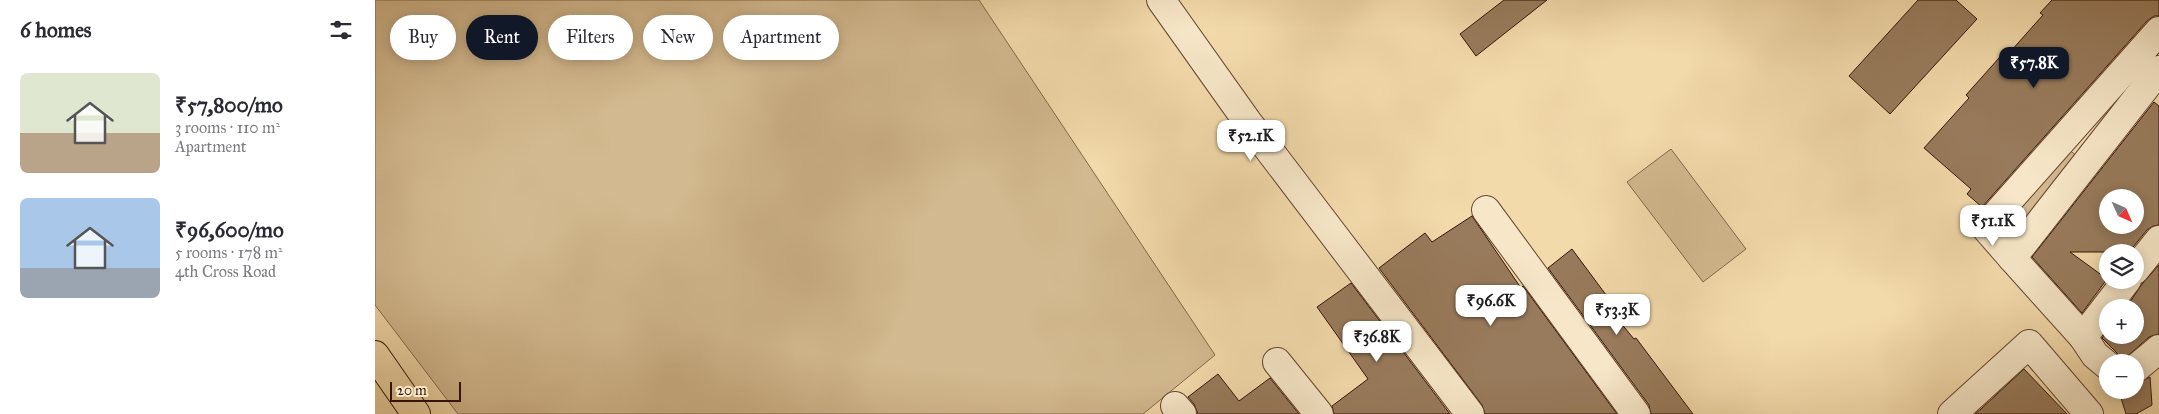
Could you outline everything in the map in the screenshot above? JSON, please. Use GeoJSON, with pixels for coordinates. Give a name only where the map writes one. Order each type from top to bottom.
{"type":"FeatureCollection","features":[{"type":"Feature","properties":{"kind":"main road"},"geometry":{"type":"LineString","coordinates":[[375,355],[416,414]]}},
{"type":"Feature","properties":{"kind":"street"},"geometry":{"type":"LineString","coordinates":[[1161,0],[1247,121],[1470,414]]}},
{"type":"Feature","properties":{"kind":"street"},"geometry":{"type":"LineString","coordinates":[[2099,358],[2083,337],[1985,227],[2159,31]]}},
{"type":"Feature","properties":{"kind":"street"},"geometry":{"type":"LineString","coordinates":[[2012,258],[2159,70]]}},
{"type":"Feature","properties":{"kind":"street"},"geometry":{"type":"LineString","coordinates":[[1486,210],[1635,414]]}},
{"type":"Feature","properties":{"kind":"street"},"geometry":{"type":"LineString","coordinates":[[2144,259],[2159,240]]}},
{"type":"Feature","properties":{"kind":"street"},"geometry":{"type":"LineString","coordinates":[[2083,337],[2120,289]]}},
{"type":"Feature","properties":{"kind":"street"},"geometry":{"type":"LineString","coordinates":[[1952,414],[2029,344],[2089,414]]}},
{"type":"Feature","properties":{"kind":"street"},"geometry":{"type":"LineString","coordinates":[[2144,362],[2159,349]]}},
{"type":"Feature","properties":{"kind":"street"},"geometry":{"type":"LineString","coordinates":[[1277,362],[1319,414]]}},
{"type":"Feature","properties":{"kind":"shaded area"},"geometry":{"type":"Polygon","coordinates":[[[375,0],[979,0],[1215,355],[1143,414],[458,414],[375,305],[375,0]]]}},
{"type":"Feature","properties":{"kind":"shaded area"},"geometry":{"type":"Polygon","coordinates":[[[2067,148],[2083,161],[2016,245],[1997,226],[2067,148]]]}},
{"type":"Feature","properties":{"kind":"shaded area"},"geometry":{"type":"Polygon","coordinates":[[[1671,149],[1746,249],[1703,282],[1627,182],[1671,149]]]}},
{"type":"Feature","properties":{"kind":"building"},"geometry":{"type":"Polygon","coordinates":[[[1504,0],[1547,0],[1476,56],[1460,34],[1504,0]]]}},
{"type":"Feature","properties":{"kind":"building"},"geometry":{"type":"Polygon","coordinates":[[[1918,0],[1956,0],[1977,19],[1890,114],[1849,76],[1918,0]]]}},
{"type":"Feature","properties":{"kind":"building"},"geometry":{"type":"Polygon","coordinates":[[[2052,0],[2159,0],[2159,16],[2154,16],[2147,21],[1982,207],[1967,194],[1971,189],[1924,148],[1969,98],[1966,95],[1999,58],[2002,61],[2043,15],[2040,13],[2052,0]]]}},
{"type":"Feature","properties":{"kind":"building"},"geometry":{"type":"Polygon","coordinates":[[[2154,102],[2159,106],[2159,225],[2153,226],[2144,234],[2144,189],[2099,189],[2099,234],[2144,234],[2136,244],[2099,244],[2099,252],[2070,252],[2099,273],[2100,289],[2082,313],[2032,257],[2154,102]]]}},
{"type":"Feature","properties":{"kind":"building"},"geometry":{"type":"Polygon","coordinates":[[[1472,216],[1521,288],[1523,286],[1617,414],[1485,414],[1482,405],[1379,268],[1425,233],[1432,242],[1472,216]]]}},
{"type":"Feature","properties":{"kind":"building"},"geometry":{"type":"Polygon","coordinates":[[[1572,249],[1615,307],[1610,310],[1634,339],[1636,338],[1693,414],[1651,414],[1649,405],[1548,268],[1572,249]]]}},
{"type":"Feature","properties":{"kind":"building"},"geometry":{"type":"Polygon","coordinates":[[[2159,265],[2159,334],[2149,337],[2144,341],[2144,299],[2132,299],[2139,289],[2144,289],[2144,282],[2159,265]]]}},
{"type":"Feature","properties":{"kind":"building"},"geometry":{"type":"Polygon","coordinates":[[[1351,283],[1450,414],[1334,414],[1332,406],[1368,379],[1317,307],[1351,283]]]}},
{"type":"Feature","properties":{"kind":"building"},"geometry":{"type":"Polygon","coordinates":[[[2108,344],[2141,344],[2130,354],[2117,353],[2108,344]]]}},
{"type":"Feature","properties":{"kind":"building"},"geometry":{"type":"Polygon","coordinates":[[[2024,369],[2067,414],[1975,414],[1981,409],[2024,369]]]}},
{"type":"Feature","properties":{"kind":"building"},"geometry":{"type":"Polygon","coordinates":[[[1218,374],[1239,401],[1270,378],[1299,414],[1198,414],[1194,404],[1188,397],[1218,374]]]}},
{"type":"Feature","properties":{"kind":"building"},"geometry":{"type":"Polygon","coordinates":[[[2150,377],[2152,405],[2136,414],[2126,414],[2121,399],[2144,399],[2144,380],[2150,377]]]}}]}
